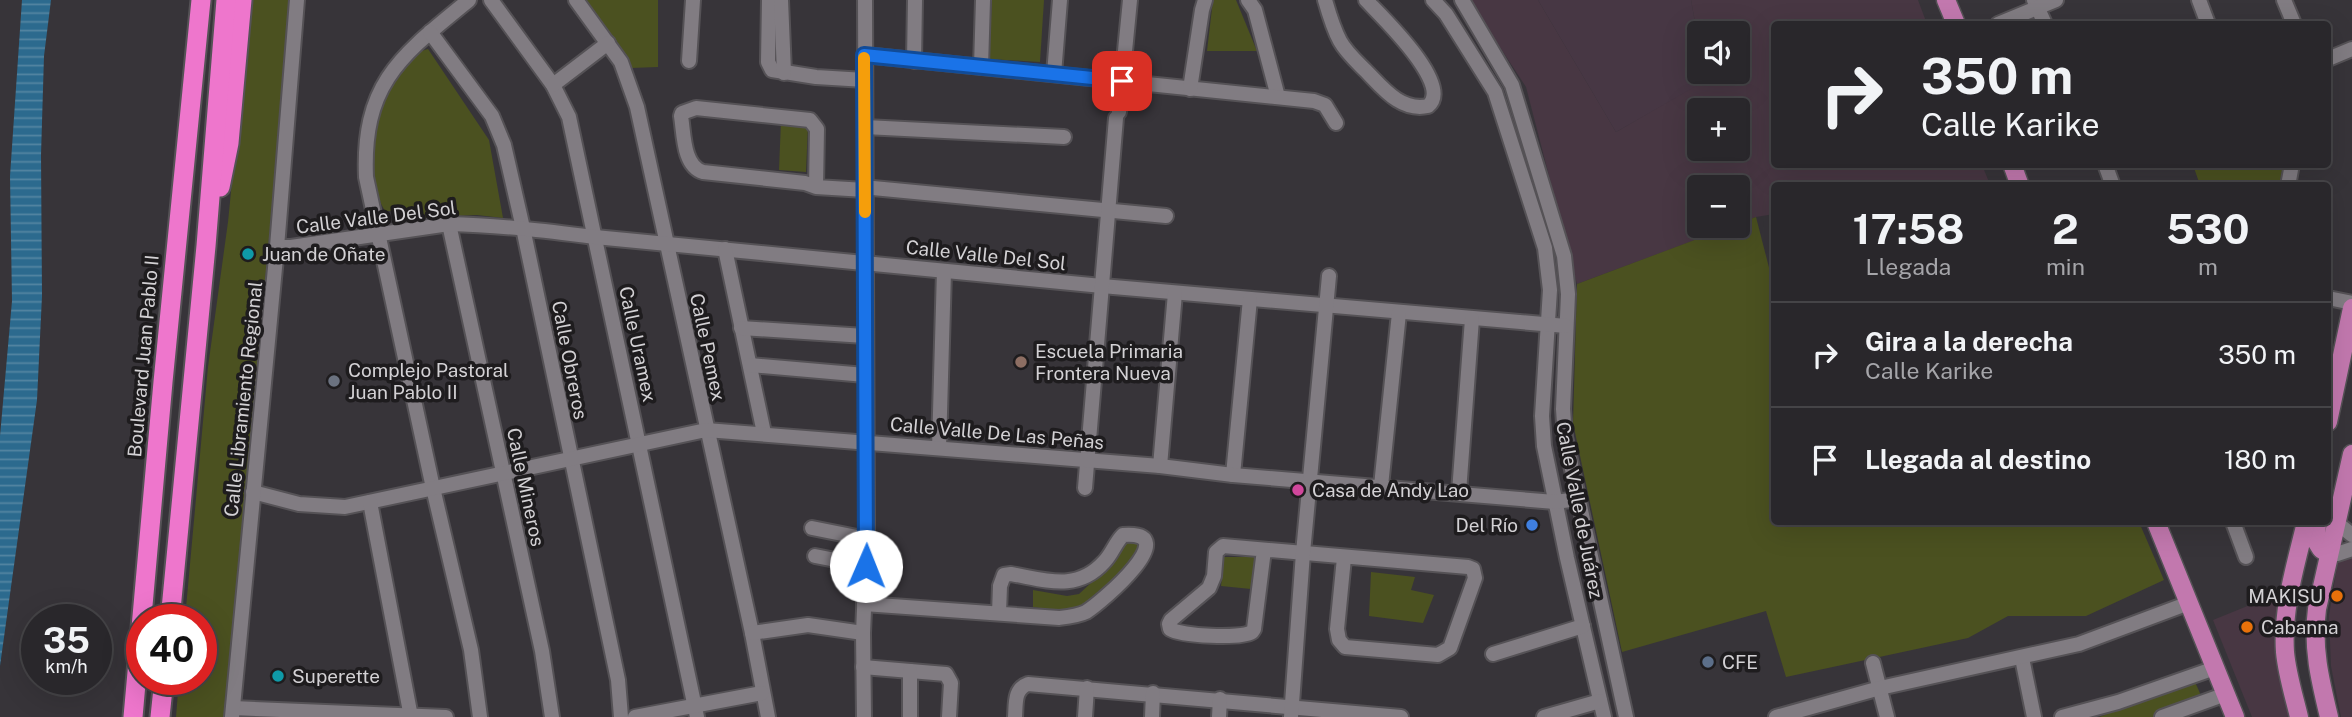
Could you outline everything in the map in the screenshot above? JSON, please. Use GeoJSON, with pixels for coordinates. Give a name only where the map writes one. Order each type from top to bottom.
{"type":"FeatureCollection","features":[{"type":"Feature","properties":{"kind":"highway","name":"Boulevard Juan Pablo II"},"geometry":{"type":"LineString","coordinates":[[133,717],[201,0]]}},
{"type":"Feature","properties":{"kind":"highway"},"geometry":{"type":"LineString","coordinates":[[198,29],[209,0]]}},
{"type":"Feature","properties":{"kind":"highway"},"geometry":{"type":"LineString","coordinates":[[172,604],[206,246],[226,0]]}},
{"type":"Feature","properties":{"kind":"highway"},"geometry":{"type":"LineString","coordinates":[[206,246],[229,143],[242,0]]}},
{"type":"Feature","properties":{"kind":"highway"},"geometry":{"type":"LineString","coordinates":[[160,717],[162,695]]}},
{"type":"Feature","properties":{"kind":"main road"},"geometry":{"type":"LineString","coordinates":[[1946,0],[1955,21]]}},
{"type":"Feature","properties":{"kind":"main road"},"geometry":{"type":"LineString","coordinates":[[2331,407],[2352,305]]}},
{"type":"Feature","properties":{"kind":"main road"},"geometry":{"type":"LineString","coordinates":[[2329,717],[2317,670],[2314,631],[2352,454]]}},
{"type":"Feature","properties":{"kind":"main road"},"geometry":{"type":"LineString","coordinates":[[2157,525],[2235,717]]}},
{"type":"Feature","properties":{"kind":"main road"},"geometry":{"type":"LineString","coordinates":[[2299,717],[2287,670],[2285,628],[2288,601],[2305,525]]}},
{"type":"Feature","properties":{"kind":"main road"},"geometry":{"type":"LineString","coordinates":[[2318,525],[2316,541],[2321,549],[2329,554]]}},
{"type":"Feature","properties":{"kind":"street","name":"Calle Libramiento Regional"},"geometry":{"type":"LineString","coordinates":[[232,713],[277,247],[297,0]]}},
{"type":"Feature","properties":{"kind":"street"},"geometry":{"type":"LineString","coordinates":[[469,0],[407,52],[393,69],[376,100],[364,150],[366,177],[471,650],[480,717]]}},
{"type":"Feature","properties":{"kind":"street","name":"Calle Uramex"},"geometry":{"type":"LineString","coordinates":[[491,0],[554,85],[569,117],[696,712]]}},
{"type":"Feature","properties":{"kind":"street","name":"Calle Pemex"},"geometry":{"type":"LineString","coordinates":[[576,0],[626,72],[637,107],[768,717]]}},
{"type":"Feature","properties":{"kind":"street"},"geometry":{"type":"LineString","coordinates":[[689,61],[692,0]]}},
{"type":"Feature","properties":{"kind":"street"},"geometry":{"type":"LineString","coordinates":[[769,0],[768,62],[775,72],[864,80]]}},
{"type":"Feature","properties":{"kind":"street"},"geometry":{"type":"LineString","coordinates":[[781,0],[784,73]]}},
{"type":"Feature","properties":{"kind":"street"},"geometry":{"type":"LineString","coordinates":[[864,717],[863,633],[867,539],[865,262],[868,187],[864,80],[865,0]]}},
{"type":"Feature","properties":{"kind":"street"},"geometry":{"type":"LineString","coordinates":[[915,0],[915,61]]}},
{"type":"Feature","properties":{"kind":"street"},"geometry":{"type":"LineString","coordinates":[[981,67],[983,0]]}},
{"type":"Feature","properties":{"kind":"street"},"geometry":{"type":"LineString","coordinates":[[1054,74],[1060,0]]}},
{"type":"Feature","properties":{"kind":"street"},"geometry":{"type":"LineString","coordinates":[[1085,488],[1108,211],[1130,0]]}},
{"type":"Feature","properties":{"kind":"street"},"geometry":{"type":"LineString","coordinates":[[1190,89],[1205,0]]}},
{"type":"Feature","properties":{"kind":"street"},"geometry":{"type":"LineString","coordinates":[[1248,0],[1255,10],[1278,97]]}},
{"type":"Feature","properties":{"kind":"street"},"geometry":{"type":"LineString","coordinates":[[1325,0],[1335,32],[1343,45],[1385,90],[1392,97],[1410,106],[1428,106],[1434,99],[1432,83],[1399,34],[1366,0]]}},
{"type":"Feature","properties":{"kind":"street","name":"Calle Valle de Juárez"},"geometry":{"type":"LineString","coordinates":[[1433,0],[1446,14],[1486,75],[1499,102],[1540,229],[1549,268],[1550,290],[1543,432],[1555,502],[1604,717]]}},
{"type":"Feature","properties":{"kind":"street"},"geometry":{"type":"LineString","coordinates":[[2004,21],[2036,4],[2056,0]]}},
{"type":"Feature","properties":{"kind":"street"},"geometry":{"type":"LineString","coordinates":[[2199,0],[2206,21]]}},
{"type":"Feature","properties":{"kind":"street"},"geometry":{"type":"LineString","coordinates":[[2284,0],[2293,21]]}},
{"type":"Feature","properties":{"kind":"street"},"geometry":{"type":"LineString","coordinates":[[1446,14],[1463,1]]}},
{"type":"Feature","properties":{"kind":"street","name":"Calle Valle de Juárez"},"geometry":{"type":"LineString","coordinates":[[1463,1],[1512,85],[1566,265],[1563,409],[1565,437],[1626,717]]}},
{"type":"Feature","properties":{"kind":"street"},"geometry":{"type":"LineString","coordinates":[[2036,4],[2044,21]]}},
{"type":"Feature","properties":{"kind":"street","name":"Calle Obreros"},"geometry":{"type":"LineString","coordinates":[[430,32],[492,116],[499,130],[523,228],[618,680],[621,717]]}},
{"type":"Feature","properties":{"kind":"street"},"geometry":{"type":"LineString","coordinates":[[554,85],[608,43]]}},
{"type":"Feature","properties":{"kind":"street"},"geometry":{"type":"LineString","coordinates":[[2331,58],[2352,49]]}},
{"type":"Feature","properties":{"kind":"street"},"geometry":{"type":"LineString","coordinates":[[864,55],[1320,102],[1328,109],[1336,123]]}},
{"type":"Feature","properties":{"kind":"street"},"geometry":{"type":"LineString","coordinates":[[812,183],[817,129],[810,120],[696,108],[685,110],[681,117],[689,161],[703,172],[812,183],[868,187],[1166,216]]}},
{"type":"Feature","properties":{"kind":"street"},"geometry":{"type":"LineString","coordinates":[[865,127],[1064,137]]}},
{"type":"Feature","properties":{"kind":"street","name":"Calle Valle Del Sol"},"geometry":{"type":"LineString","coordinates":[[277,247],[449,224],[523,228],[1175,293],[1566,326]]}},
{"type":"Feature","properties":{"kind":"street","name":"Calle Mineros"},"geometry":{"type":"LineString","coordinates":[[449,224],[542,651],[552,717]]}},
{"type":"Feature","properties":{"kind":"street"},"geometry":{"type":"LineString","coordinates":[[725,249],[764,433]]}},
{"type":"Feature","properties":{"kind":"street"},"geometry":{"type":"LineString","coordinates":[[1549,268],[1566,265]]}},
{"type":"Feature","properties":{"kind":"street"},"geometry":{"type":"LineString","coordinates":[[939,448],[944,271]]}},
{"type":"Feature","properties":{"kind":"street"},"geometry":{"type":"LineString","coordinates":[[1291,712],[1309,480],[1329,276]]}},
{"type":"Feature","properties":{"kind":"street"},"geometry":{"type":"LineString","coordinates":[[1160,466],[1175,293]]}},
{"type":"Feature","properties":{"kind":"street"},"geometry":{"type":"LineString","coordinates":[[1233,475],[1250,299]]}},
{"type":"Feature","properties":{"kind":"street"},"geometry":{"type":"LineString","coordinates":[[2331,299],[2352,305]]}},
{"type":"Feature","properties":{"kind":"street"},"geometry":{"type":"LineString","coordinates":[[1381,486],[1399,313]]}},
{"type":"Feature","properties":{"kind":"street"},"geometry":{"type":"LineString","coordinates":[[1459,492],[1472,318]]}},
{"type":"Feature","properties":{"kind":"street"},"geometry":{"type":"LineString","coordinates":[[741,328],[865,336]]}},
{"type":"Feature","properties":{"kind":"street"},"geometry":{"type":"LineString","coordinates":[[750,365],[865,376]]}},
{"type":"Feature","properties":{"kind":"street","name":"Calle Valle De Las Peñas"},"geometry":{"type":"LineString","coordinates":[[253,492],[279,500],[345,507],[706,430],[1160,466],[1233,475],[1555,502],[1578,499]]}},
{"type":"Feature","properties":{"kind":"street"},"geometry":{"type":"LineString","coordinates":[[370,502],[411,717]]}},
{"type":"Feature","properties":{"kind":"street"},"geometry":{"type":"LineString","coordinates":[[2337,523],[2352,535]]}},
{"type":"Feature","properties":{"kind":"street"},"geometry":{"type":"LineString","coordinates":[[2235,525],[2246,557]]}},
{"type":"Feature","properties":{"kind":"street"},"geometry":{"type":"LineString","coordinates":[[812,527],[867,539]]}},
{"type":"Feature","properties":{"kind":"street"},"geometry":{"type":"LineString","coordinates":[[864,604],[1059,618],[1084,613],[1136,567],[1145,553],[1145,540],[1140,536],[1123,535],[1103,564],[1080,580],[1064,582],[1003,575],[999,613]]}},
{"type":"Feature","properties":{"kind":"street"},"geometry":{"type":"LineString","coordinates":[[1264,550],[1252,632],[1243,635],[1174,632],[1169,624],[1171,620],[1213,582],[1216,552],[1223,546],[1303,552],[1344,558],[1463,565],[1473,569],[1475,578],[1450,648],[1438,654],[1346,647],[1342,644],[1337,629],[1344,558]]}},
{"type":"Feature","properties":{"kind":"street"},"geometry":{"type":"LineString","coordinates":[[2329,554],[2352,550]]}},
{"type":"Feature","properties":{"kind":"street"},"geometry":{"type":"LineString","coordinates":[[815,556],[866,566]]}},
{"type":"Feature","properties":{"kind":"street"},"geometry":{"type":"LineString","coordinates":[[1776,717],[1880,688],[2101,638],[2189,603]]}},
{"type":"Feature","properties":{"kind":"street"},"geometry":{"type":"LineString","coordinates":[[752,633],[786,626],[808,625],[863,633]]}},
{"type":"Feature","properties":{"kind":"street"},"geometry":{"type":"LineString","coordinates":[[1493,654],[1583,626]]}},
{"type":"Feature","properties":{"kind":"street"},"geometry":{"type":"LineString","coordinates":[[2022,658],[2034,717]]}},
{"type":"Feature","properties":{"kind":"street"},"geometry":{"type":"LineString","coordinates":[[1592,665],[1613,661]]}},
{"type":"Feature","properties":{"kind":"street"},"geometry":{"type":"LineString","coordinates":[[1873,663],[1887,717]]}},
{"type":"Feature","properties":{"kind":"street"},"geometry":{"type":"LineString","coordinates":[[863,667],[942,673],[950,678],[949,717]]}},
{"type":"Feature","properties":{"kind":"street"},"geometry":{"type":"LineString","coordinates":[[2062,717],[2118,702],[2215,667]]}},
{"type":"Feature","properties":{"kind":"street"},"geometry":{"type":"LineString","coordinates":[[910,717],[911,671]]}},
{"type":"Feature","properties":{"kind":"street"},"geometry":{"type":"LineString","coordinates":[[1015,717],[1017,692],[1028,684],[1220,699],[1291,712],[1401,717]]}},
{"type":"Feature","properties":{"kind":"street"},"geometry":{"type":"LineString","coordinates":[[1085,717],[1087,688]]}},
{"type":"Feature","properties":{"kind":"street"},"geometry":{"type":"LineString","coordinates":[[635,717],[696,712],[762,694]]}},
{"type":"Feature","properties":{"kind":"street"},"geometry":{"type":"LineString","coordinates":[[1152,717],[1153,694]]}},
{"type":"Feature","properties":{"kind":"street"},"geometry":{"type":"LineString","coordinates":[[2162,717],[2226,694]]}},
{"type":"Feature","properties":{"kind":"street"},"geometry":{"type":"LineString","coordinates":[[1219,717],[1220,699]]}},
{"type":"Feature","properties":{"kind":"street"},"geometry":{"type":"LineString","coordinates":[[1544,717],[1600,701]]}},
{"type":"Feature","properties":{"kind":"street"},"geometry":{"type":"LineString","coordinates":[[232,713],[446,717]]}},
{"type":"Feature","properties":{"kind":"shaded area"},"geometry":{"type":"Polygon","coordinates":[[[1469,0],[1538,0],[1616,132],[1698,84],[1750,84],[1750,21],[1695,21],[1691,0],[1918,0],[1926,21],[1771,21],[1771,168],[1983,168],[1989,182],[1771,182],[1771,214],[1750,219],[1750,175],[1687,175],[1687,238],[1701,238],[1577,284],[1526,87],[1469,0]]]}},
{"type":"Feature","properties":{"kind":"shaded area"},"geometry":{"type":"Polygon","coordinates":[[[1538,0],[1691,0],[1695,21],[1687,21],[1687,84],[1700,84],[1616,132],[1538,0]]]}},
{"type":"Feature","properties":{"kind":"shaded area"},"geometry":{"type":"Polygon","coordinates":[[[2352,557],[2352,717],[2341,717],[2331,666],[2329,616],[2338,560],[2352,557]]]}},
{"type":"Feature","properties":{"kind":"shaded area"},"geometry":{"type":"Polygon","coordinates":[[[2282,592],[2292,717],[2252,717],[2213,620],[2282,592]]]}},
{"type":"Feature","properties":{"kind":"green space"},"geometry":{"type":"Polygon","coordinates":[[[250,0],[291,0],[225,717],[176,717],[178,695],[217,695],[217,604],[186,604],[208,367],[228,222],[250,0]]]}},
{"type":"Feature","properties":{"kind":"green space"},"geometry":{"type":"Polygon","coordinates":[[[582,0],[658,0],[658,67],[631,68],[582,0]]]}},
{"type":"Feature","properties":{"kind":"green space"},"geometry":{"type":"Polygon","coordinates":[[[992,0],[1044,0],[1040,62],[989,59],[992,0]]]}},
{"type":"Feature","properties":{"kind":"green space"},"geometry":{"type":"Polygon","coordinates":[[[1213,0],[1236,0],[1257,51],[1207,51],[1213,0]]]}},
{"type":"Feature","properties":{"kind":"green space"},"geometry":{"type":"Polygon","coordinates":[[[428,49],[489,140],[503,218],[477,215],[411,218],[400,211],[385,211],[379,198],[375,182],[374,145],[380,108],[394,78],[416,55],[428,49]]]}},
{"type":"Feature","properties":{"kind":"green space"},"geometry":{"type":"Polygon","coordinates":[[[781,121],[808,125],[806,172],[779,170],[781,121]]]}},
{"type":"Feature","properties":{"kind":"green space"},"geometry":{"type":"Polygon","coordinates":[[[2194,168],[2282,168],[2280,182],[2199,182],[2194,168]]]}},
{"type":"Feature","properties":{"kind":"green space"},"geometry":{"type":"Polygon","coordinates":[[[1756,217],[1771,275],[1771,525],[2140,525],[2164,580],[2086,616],[2008,616],[1968,638],[1786,677],[1766,611],[1622,652],[1573,423],[1577,284],[1700,238],[1750,238],[1750,219],[1756,217]]]}},
{"type":"Feature","properties":{"kind":"green space"},"geometry":{"type":"Polygon","coordinates":[[[1125,541],[1140,544],[1140,556],[1073,613],[1033,607],[1033,590],[1067,596],[1079,594],[1118,558],[1125,541]]]}},
{"type":"Feature","properties":{"kind":"green space"},"geometry":{"type":"Polygon","coordinates":[[[1224,557],[1255,557],[1251,589],[1221,586],[1224,557]]]}},
{"type":"Feature","properties":{"kind":"green space"},"geometry":{"type":"Polygon","coordinates":[[[1371,572],[1415,577],[1411,590],[1434,595],[1423,623],[1369,616],[1371,572]]]}},
{"type":"Feature","properties":{"kind":"green space"},"geometry":{"type":"Polygon","coordinates":[[[2195,682],[2203,700],[2155,717],[2099,717],[2195,682]]]}},
{"type":"Feature","properties":{"kind":"water"},"geometry":{"type":"Polygon","coordinates":[[[22,0],[51,0],[44,56],[41,155],[42,296],[37,400],[0,666],[0,436],[12,301],[10,176],[22,0]]]}},
{"type":"Feature","properties":{"kind":"slow traffic"},"geometry":{"type":"LineString","coordinates":[[864,58],[865,212]]}},
{"type":"Feature","properties":{"kind":"place","name":"Juan de Oñate"},"geometry":{"type":"Point","coordinates":[248,254]}},
{"type":"Feature","properties":{"kind":"place","name":"Escuela Primaria Frontera Nueva"},"geometry":{"type":"Point","coordinates":[1021,362]}},
{"type":"Feature","properties":{"kind":"place","name":"Complejo Pastoral Juan Pablo II"},"geometry":{"type":"Point","coordinates":[334,381]}},
{"type":"Feature","properties":{"kind":"place","name":"Casa de Andy Lao"},"geometry":{"type":"Point","coordinates":[1298,490]}},
{"type":"Feature","properties":{"kind":"place","name":"Del Río"},"geometry":{"type":"Point","coordinates":[1532,525]}},
{"type":"Feature","properties":{"kind":"place","name":"MAKISU"},"geometry":{"type":"Point","coordinates":[2337,596]}},
{"type":"Feature","properties":{"kind":"place","name":"Cabanna"},"geometry":{"type":"Point","coordinates":[2247,627]}},
{"type":"Feature","properties":{"kind":"place","name":"CFE"},"geometry":{"type":"Point","coordinates":[1708,662]}},
{"type":"Feature","properties":{"kind":"place","name":"Superette"},"geometry":{"type":"Point","coordinates":[278,676]}},
{"type":"Feature","properties":{"kind":"route"},"geometry":{"type":"LineString","coordinates":[[866,566],[864,55],[1122,81]]}}]}
